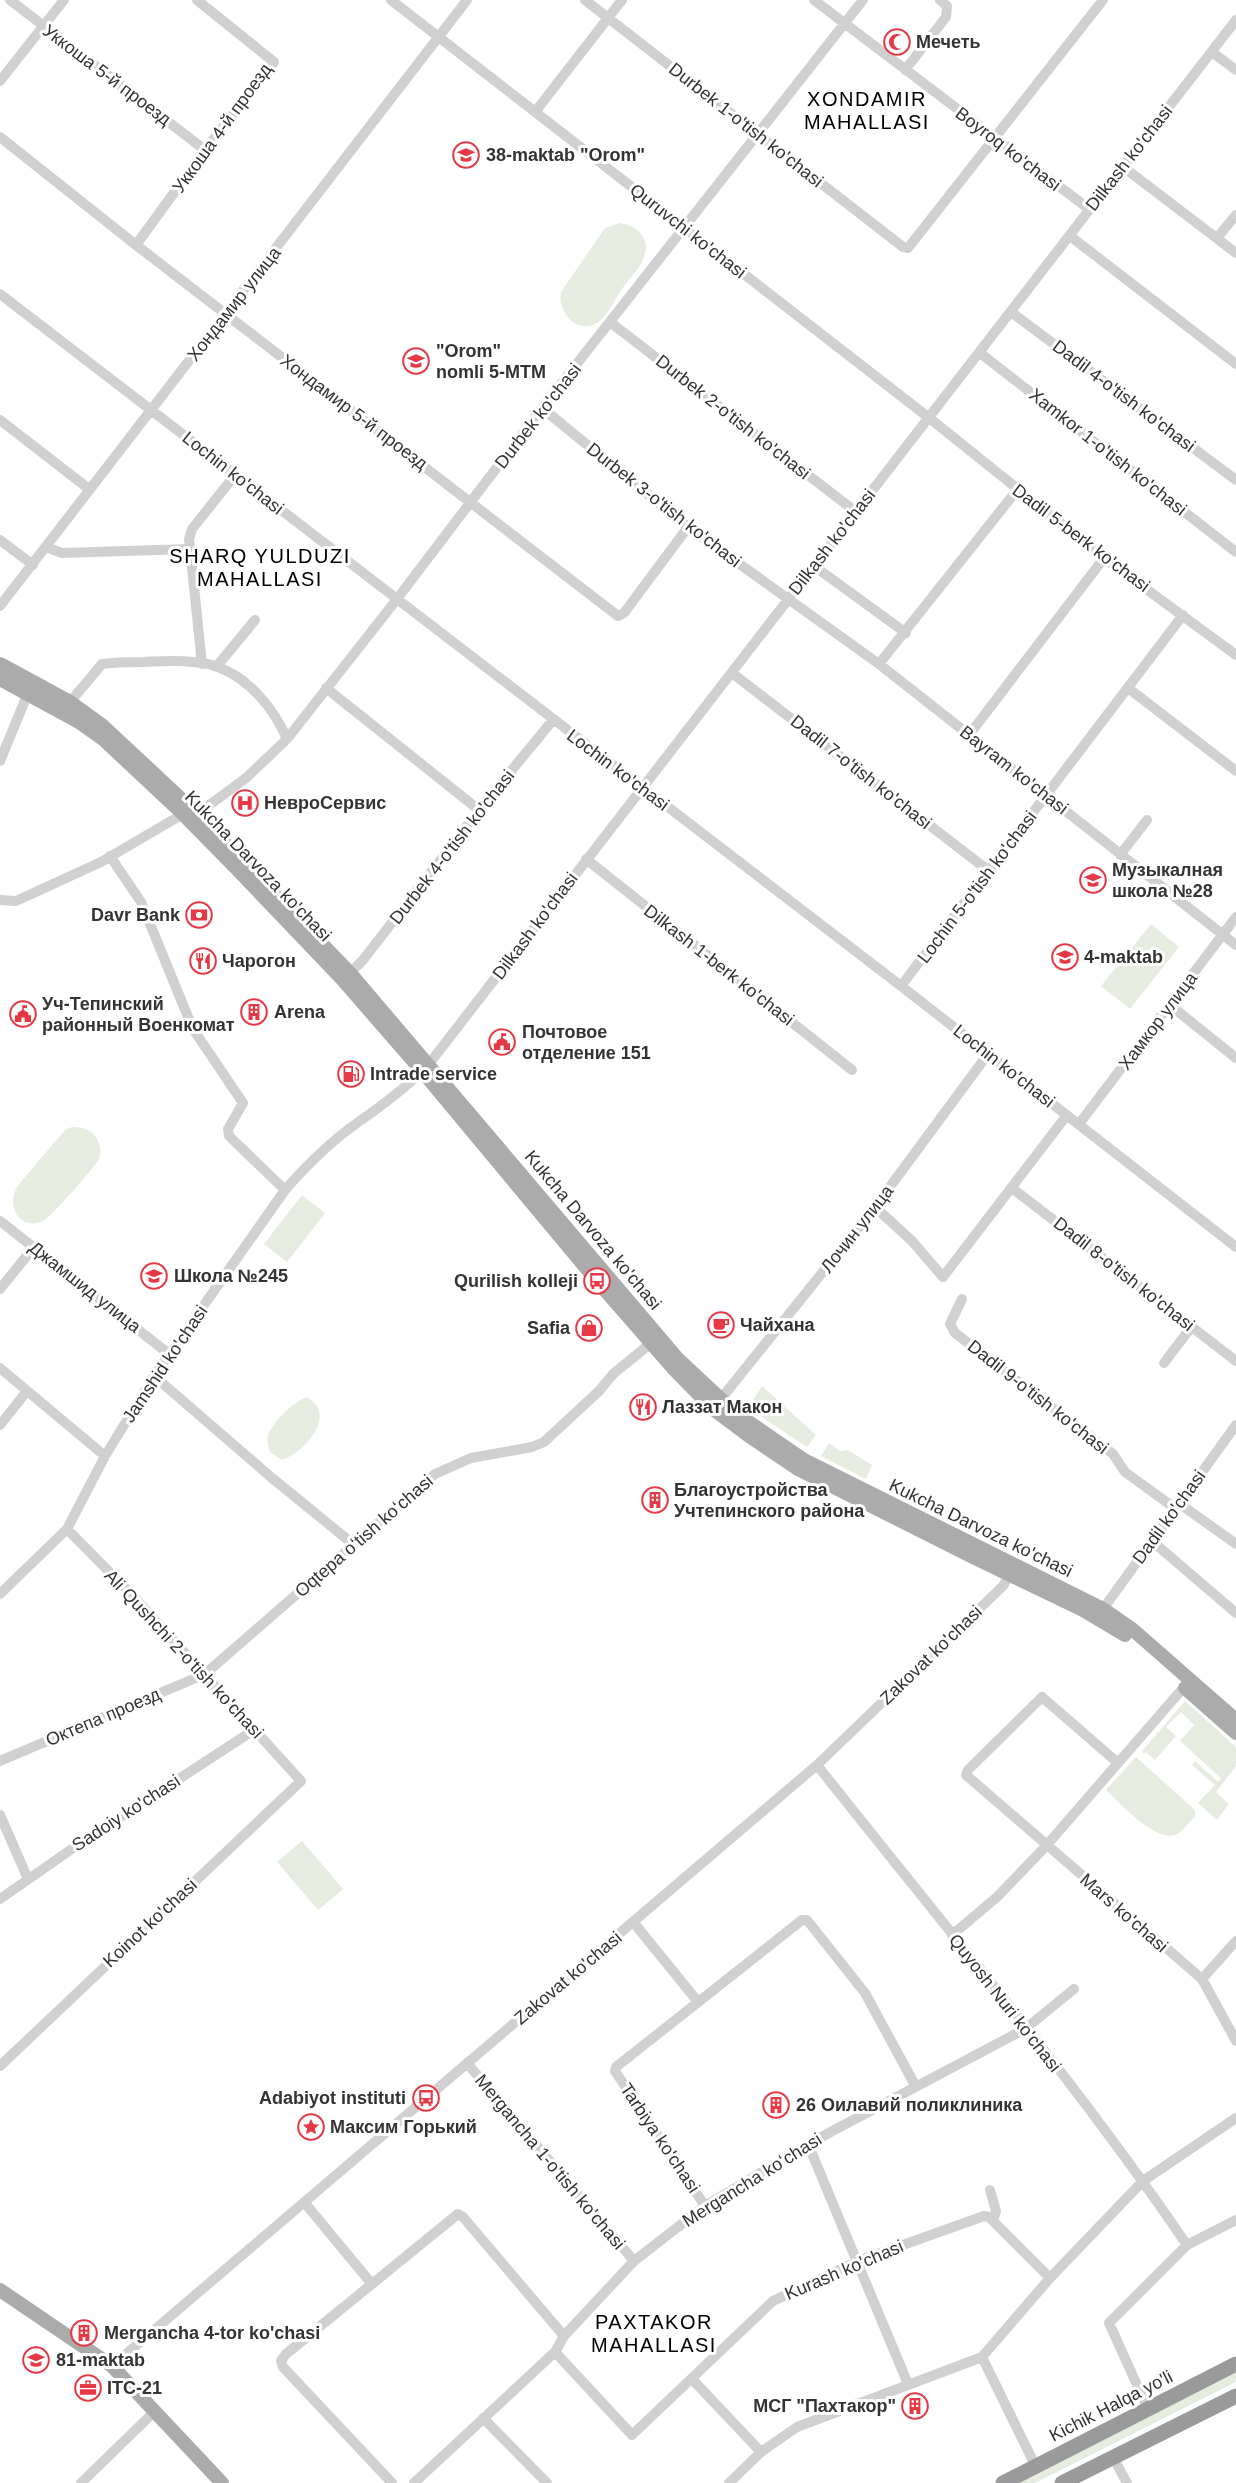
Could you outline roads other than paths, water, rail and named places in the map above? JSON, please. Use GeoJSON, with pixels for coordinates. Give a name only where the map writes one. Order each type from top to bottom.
{"type":"FeatureCollection","features":[{"type":"Feature","properties":{"kind":"highway","name":"Kichik Halqa yo'li"},"geometry":{"type":"LineString","coordinates":[[1003,2483],[1236,2364]]}},
{"type":"Feature","properties":{"kind":"highway"},"geometry":{"type":"LineString","coordinates":[[1062,2483],[1236,2396]]}},
{"type":"Feature","properties":{"kind":"main road","name":"Kukcha Darvoza ko'chasi"},"geometry":{"type":"LineString","coordinates":[[0,664],[70,702],[119,738],[346,976],[655,1340],[717,1404],[804,1460],[1012,1570],[1100,1613],[1187,1684],[1236,1720]]}},
{"type":"Feature","properties":{"kind":"main road","name":"Kukcha Darvoza ko'chasi"},"geometry":{"type":"LineString","coordinates":[[0,679],[96,733],[188,812]]}},
{"type":"Feature","properties":{"kind":"main road","name":"Kukcha Darvoza ko'chasi"},"geometry":{"type":"LineString","coordinates":[[1187,1684],[1236,1733]]}},
{"type":"Feature","properties":{"kind":"main road"},"geometry":{"type":"LineString","coordinates":[[0,2290],[112,2366],[222,2483]]}},
{"type":"Feature","properties":{"kind":"street","name":"Уккоша 5-й проезд"},"geometry":{"type":"LineString","coordinates":[[12,0],[43,27],[205,150]]}},
{"type":"Feature","properties":{"kind":"street"},"geometry":{"type":"LineString","coordinates":[[0,81],[64,0]]}},
{"type":"Feature","properties":{"kind":"street","name":"Уккоша 4-й проезд"},"geometry":{"type":"LineString","coordinates":[[136,245],[205,150],[274,62],[197,0]]}},
{"type":"Feature","properties":{"kind":"street","name":"Quruvchi ko'chasi"},"geometry":{"type":"LineString","coordinates":[[391,0],[928,417]]}},
{"type":"Feature","properties":{"kind":"street","name":"Хондамир улица"},"geometry":{"type":"LineString","coordinates":[[0,606],[467,0]]}},
{"type":"Feature","properties":{"kind":"street","name":"Durbek 1-o'tish ko'chasi"},"geometry":{"type":"LineString","coordinates":[[585,0],[903,247],[908,248],[994,138]]}},
{"type":"Feature","properties":{"kind":"street"},"geometry":{"type":"LineString","coordinates":[[535,112],[622,0]]}},
{"type":"Feature","properties":{"kind":"street","name":"Boyroq ko'chasi"},"geometry":{"type":"LineString","coordinates":[[814,0],[1089,209]]}},
{"type":"Feature","properties":{"kind":"street","name":"Durbek ko'chasi"},"geometry":{"type":"LineString","coordinates":[[0,900],[16,901],[110,856],[188,812],[208,806],[246,778],[286,739],[398,599],[542,408],[863,0]]}},
{"type":"Feature","properties":{"kind":"street"},"geometry":{"type":"LineString","coordinates":[[905,70],[946,17],[947,6],[940,0]]}},
{"type":"Feature","properties":{"kind":"street"},"geometry":{"type":"LineString","coordinates":[[994,138],[1103,0]]}},
{"type":"Feature","properties":{"kind":"street","name":"Dilkash ko'chasi"},"geometry":{"type":"LineString","coordinates":[[425,1067],[441,1051],[586,859],[1236,20]]}},
{"type":"Feature","properties":{"kind":"street"},"geometry":{"type":"LineString","coordinates":[[1212,52],[1236,70]]}},
{"type":"Feature","properties":{"kind":"street","name":"Хондамир 5-й проезд"},"geometry":{"type":"LineString","coordinates":[[0,137],[136,245],[618,616],[624,613],[688,527]]}},
{"type":"Feature","properties":{"kind":"street"},"geometry":{"type":"LineString","coordinates":[[1122,166],[1236,253]]}},
{"type":"Feature","properties":{"kind":"street"},"geometry":{"type":"LineString","coordinates":[[1217,238],[1236,215]]}},
{"type":"Feature","properties":{"kind":"street"},"geometry":{"type":"LineString","coordinates":[[1070,236],[1236,364]]}},
{"type":"Feature","properties":{"kind":"street","name":"Lochin ko'chasi"},"geometry":{"type":"LineString","coordinates":[[0,294],[152,408],[235,475],[901,986],[1236,1247]]}},
{"type":"Feature","properties":{"kind":"street","name":"Dadil 4-o'tish ko'chasi"},"geometry":{"type":"LineString","coordinates":[[1011,312],[1236,480]]}},
{"type":"Feature","properties":{"kind":"street","name":"Durbek 2-o'tish ko'chasi"},"geometry":{"type":"LineString","coordinates":[[610,322],[856,512]]}},
{"type":"Feature","properties":{"kind":"street","name":"Xamkor 1-o'tish ko'chasi"},"geometry":{"type":"LineString","coordinates":[[980,353],[1236,552]]}},
{"type":"Feature","properties":{"kind":"street","name":"Durbek 3-o'tish ko'chasi"},"geometry":{"type":"LineString","coordinates":[[542,408],[688,527],[788,600]]}},
{"type":"Feature","properties":{"kind":"street","name":"Dadil 5-berk ko'chasi"},"geometry":{"type":"LineString","coordinates":[[928,417],[1104,558],[1236,655]]}},
{"type":"Feature","properties":{"kind":"street"},"geometry":{"type":"LineString","coordinates":[[0,420],[89,489]]}},
{"type":"Feature","properties":{"kind":"street"},"geometry":{"type":"LineString","coordinates":[[202,664],[189,549],[192,529],[235,475]]}},
{"type":"Feature","properties":{"kind":"street"},"geometry":{"type":"LineString","coordinates":[[879,664],[906,633],[1017,490]]}},
{"type":"Feature","properties":{"kind":"street"},"geometry":{"type":"LineString","coordinates":[[0,540],[33,565]]}},
{"type":"Feature","properties":{"kind":"street"},"geometry":{"type":"LineString","coordinates":[[46,547],[62,553],[189,549]]}},
{"type":"Feature","properties":{"kind":"street"},"geometry":{"type":"LineString","coordinates":[[969,735],[1104,558]]}},
{"type":"Feature","properties":{"kind":"street"},"geometry":{"type":"LineString","coordinates":[[814,566],[906,633]]}},
{"type":"Feature","properties":{"kind":"street","name":"Bayram ko'chasi"},"geometry":{"type":"LineString","coordinates":[[788,600],[879,664],[1236,945]]}},
{"type":"Feature","properties":{"kind":"street","name":"Lochin 5-o'tish ko'chasi"},"geometry":{"type":"LineString","coordinates":[[901,986],[1183,615]]}},
{"type":"Feature","properties":{"kind":"street"},"geometry":{"type":"LineString","coordinates":[[218,666],[255,620]]}},
{"type":"Feature","properties":{"kind":"street"},"geometry":{"type":"LineString","coordinates":[[70,702],[102,664],[171,661],[218,666],[241,680],[262,699],[280,723],[286,739]]}},
{"type":"Feature","properties":{"kind":"street","name":"Dadil 7-o'tish ko'chasi"},"geometry":{"type":"LineString","coordinates":[[732,673],[989,871]]}},
{"type":"Feature","properties":{"kind":"street"},"geometry":{"type":"LineString","coordinates":[[326,688],[479,810]]}},
{"type":"Feature","properties":{"kind":"street"},"geometry":{"type":"LineString","coordinates":[[1128,688],[1236,771]]}},
{"type":"Feature","properties":{"kind":"street"},"geometry":{"type":"LineString","coordinates":[[0,761],[28,693]]}},
{"type":"Feature","properties":{"kind":"street","name":"Durbek 4-o'tish ko'chasi"},"geometry":{"type":"LineString","coordinates":[[346,976],[363,960],[479,810],[553,720]]}},
{"type":"Feature","properties":{"kind":"street"},"geometry":{"type":"LineString","coordinates":[[1120,855],[1147,820]]}},
{"type":"Feature","properties":{"kind":"street"},"geometry":{"type":"LineString","coordinates":[[110,856],[141,902],[193,1029],[243,1102],[228,1129],[229,1136],[285,1190]]}},
{"type":"Feature","properties":{"kind":"street","name":"Dilkash 1-berk ko'chasi"},"geometry":{"type":"LineString","coordinates":[[586,859],[852,1070]]}},
{"type":"Feature","properties":{"kind":"street","name":"Хамкор улица"},"geometry":{"type":"LineString","coordinates":[[1079,1124],[1236,917]]}},
{"type":"Feature","properties":{"kind":"street"},"geometry":{"type":"LineString","coordinates":[[1170,1005],[1236,1058]]}},
{"type":"Feature","properties":{"kind":"street","name":"Лочин улица"},"geometry":{"type":"LineString","coordinates":[[717,1404],[875,1207],[988,1054]]}},
{"type":"Feature","properties":{"kind":"street","name":"Jamshid ko'chasi"},"geometry":{"type":"LineString","coordinates":[[0,1594],[67,1529],[105,1456],[154,1376],[285,1190],[304,1168],[357,1124],[401,1092],[425,1067]]}},
{"type":"Feature","properties":{"kind":"street"},"geometry":{"type":"LineString","coordinates":[[875,1207],[912,1241],[943,1277],[1067,1115]]}},
{"type":"Feature","properties":{"kind":"street","name":"Dadil 8-o'tish ko'chasi"},"geometry":{"type":"LineString","coordinates":[[1012,1188],[1236,1361]]}},
{"type":"Feature","properties":{"kind":"street","name":"Джамшид улица"},"geometry":{"type":"LineString","coordinates":[[0,1221],[169,1354]]}},
{"type":"Feature","properties":{"kind":"street"},"geometry":{"type":"LineString","coordinates":[[0,1289],[34,1247]]}},
{"type":"Feature","properties":{"kind":"street","name":"Dadil 9-o'tish ko'chasi"},"geometry":{"type":"LineString","coordinates":[[962,1299],[950,1324],[955,1333],[1113,1454],[1125,1472],[1178,1507]]}},
{"type":"Feature","properties":{"kind":"street"},"geometry":{"type":"LineString","coordinates":[[1164,1363],[1192,1326]]}},
{"type":"Feature","properties":{"kind":"street","name":"Oqtepa oʻtish koʻchasi"},"geometry":{"type":"LineString","coordinates":[[205,1674],[435,1474],[471,1458],[532,1447],[544,1442],[599,1391],[613,1374],[655,1340]]}},
{"type":"Feature","properties":{"kind":"street"},"geometry":{"type":"LineString","coordinates":[[0,1368],[105,1456]]}},
{"type":"Feature","properties":{"kind":"street"},"geometry":{"type":"LineString","coordinates":[[154,1376],[272,1478],[353,1544]]}},
{"type":"Feature","properties":{"kind":"street"},"geometry":{"type":"LineString","coordinates":[[0,1425],[27,1391]]}},
{"type":"Feature","properties":{"kind":"street","name":"Dadil ko'chasi"},"geometry":{"type":"LineString","coordinates":[[1100,1613],[1236,1425]]}},
{"type":"Feature","properties":{"kind":"street"},"geometry":{"type":"LineString","coordinates":[[1178,1507],[1236,1544]]}},
{"type":"Feature","properties":{"kind":"street","name":"Ali Qushchi 2-o'tish ko'chasi"},"geometry":{"type":"LineString","coordinates":[[67,1529],[205,1674],[301,1781]]}},
{"type":"Feature","properties":{"kind":"street"},"geometry":{"type":"LineString","coordinates":[[1152,1541],[1236,1613]]}},
{"type":"Feature","properties":{"kind":"street","name":"Zakovat ko'chasi"},"geometry":{"type":"LineString","coordinates":[[112,2366],[817,1765],[1003,1586],[1012,1570]]}},
{"type":"Feature","properties":{"kind":"street","name":"Октепа проезд"},"geometry":{"type":"LineString","coordinates":[[0,1761],[205,1674]]}},
{"type":"Feature","properties":{"kind":"street"},"geometry":{"type":"LineString","coordinates":[[952,1935],[997,1897],[1046,1846],[1187,1684]]}},
{"type":"Feature","properties":{"kind":"street","name":"Mars ko'chasi"},"geometry":{"type":"LineString","coordinates":[[1118,1763],[1042,1697],[968,1770],[966,1775],[1202,1979],[1236,2041]]}},
{"type":"Feature","properties":{"kind":"street","name":"Sadoiy ko'chasi"},"geometry":{"type":"LineString","coordinates":[[0,1899],[254,1730]]}},
{"type":"Feature","properties":{"kind":"street","name":"Quyosh Nuri ko'chasi"},"geometry":{"type":"LineString","coordinates":[[817,1765],[1143,2181],[1187,2245]]}},
{"type":"Feature","properties":{"kind":"street","name":"Koinot ko'chasi"},"geometry":{"type":"LineString","coordinates":[[0,2066],[301,1781]]}},
{"type":"Feature","properties":{"kind":"street"},"geometry":{"type":"LineString","coordinates":[[0,1815],[28,1880]]}},
{"type":"Feature","properties":{"kind":"street","name":"Tarbiya ko'chasi"},"geometry":{"type":"LineString","coordinates":[[705,2206],[615,2071],[620,2063],[802,1920],[807,1920],[865,1993],[915,2085]]}},
{"type":"Feature","properties":{"kind":"street"},"geometry":{"type":"LineString","coordinates":[[634,1923],[698,2002]]}},
{"type":"Feature","properties":{"kind":"street"},"geometry":{"type":"LineString","coordinates":[[1202,1979],[1236,1941]]}},
{"type":"Feature","properties":{"kind":"street","name":"Mergancha koʻchasi"},"geometry":{"type":"LineString","coordinates":[[414,2483],[555,2352],[564,2336],[634,2261],[705,2206],[808,2144],[915,2085],[1025,2029],[1074,1989]]}},
{"type":"Feature","properties":{"kind":"street","name":"Mergancha 1-o'tish ko'chasi"},"geometry":{"type":"LineString","coordinates":[[467,2063],[634,2261]]}},
{"type":"Feature","properties":{"kind":"street"},"geometry":{"type":"LineString","coordinates":[[729,2483],[760,2452],[797,2427],[982,2357],[1050,2278],[1143,2181],[1236,2118]]}},
{"type":"Feature","properties":{"kind":"street"},"geometry":{"type":"LineString","coordinates":[[808,2144],[908,2384]]}},
{"type":"Feature","properties":{"kind":"street"},"geometry":{"type":"LineString","coordinates":[[990,2190],[996,2211],[993,2221],[1050,2278]]}},
{"type":"Feature","properties":{"kind":"street"},"geometry":{"type":"LineString","coordinates":[[304,2202],[371,2283]]}},
{"type":"Feature","properties":{"kind":"street"},"geometry":{"type":"LineString","coordinates":[[392,2483],[283,2367],[281,2361],[371,2283],[458,2214],[463,2217],[564,2336]]}},
{"type":"Feature","properties":{"kind":"street","name":"Kurash ko'chasi"},"geometry":{"type":"LineString","coordinates":[[555,2352],[632,2435],[773,2301],[858,2261],[984,2216],[993,2221]]}},
{"type":"Feature","properties":{"kind":"street"},"geometry":{"type":"LineString","coordinates":[[1148,2409],[1110,2323],[1187,2245],[1236,2220]]}},
{"type":"Feature","properties":{"kind":"street"},"geometry":{"type":"LineString","coordinates":[[982,2357],[1036,2467]]}},
{"type":"Feature","properties":{"kind":"street"},"geometry":{"type":"LineString","coordinates":[[692,2379],[760,2452]]}},
{"type":"Feature","properties":{"kind":"street"},"geometry":{"type":"LineString","coordinates":[[81,2483],[155,2411]]}},
{"type":"Feature","properties":{"kind":"street"},"geometry":{"type":"LineString","coordinates":[[483,2418],[547,2483]]}},
{"type":"Feature","properties":{"kind":"street"},"geometry":{"type":"LineString","coordinates":[[1113,2457],[1127,2483]]}},
{"type":"Feature","properties":{"kind":"place","name":"Мечеть"},"geometry":{"type":"Point","coordinates":[897,42]}},
{"type":"Feature","properties":{"kind":"place","name":"38-maktab \"Orom\""},"geometry":{"type":"Point","coordinates":[466,155]}},
{"type":"Feature","properties":{"kind":"place","name":"\"Orom\" nomli 5-MTM"},"geometry":{"type":"Point","coordinates":[416,361]}},
{"type":"Feature","properties":{"kind":"place","name":"НевроСервис"},"geometry":{"type":"Point","coordinates":[245,803]}},
{"type":"Feature","properties":{"kind":"place","name":"Музыкалная школа №28"},"geometry":{"type":"Point","coordinates":[1093,880]}},
{"type":"Feature","properties":{"kind":"place","name":"Davr Bank"},"geometry":{"type":"Point","coordinates":[199,915]}},
{"type":"Feature","properties":{"kind":"place","name":"4-maktab"},"geometry":{"type":"Point","coordinates":[1065,957]}},
{"type":"Feature","properties":{"kind":"place","name":"Чарогон"},"geometry":{"type":"Point","coordinates":[203,961]}},
{"type":"Feature","properties":{"kind":"place","name":"Arena"},"geometry":{"type":"Point","coordinates":[254,1012]}},
{"type":"Feature","properties":{"kind":"place","name":"Уч-Тепинский районный Военкомат"},"geometry":{"type":"Point","coordinates":[23,1014]}},
{"type":"Feature","properties":{"kind":"place","name":"Почтовое отделение 151"},"geometry":{"type":"Point","coordinates":[502,1042]}},
{"type":"Feature","properties":{"kind":"place","name":"Intrade service"},"geometry":{"type":"Point","coordinates":[351,1074]}},
{"type":"Feature","properties":{"kind":"place","name":"Школа №245"},"geometry":{"type":"Point","coordinates":[154,1276]}},
{"type":"Feature","properties":{"kind":"place","name":"Qurilish kolleji"},"geometry":{"type":"Point","coordinates":[597,1281]}},
{"type":"Feature","properties":{"kind":"place","name":"Чайхана"},"geometry":{"type":"Point","coordinates":[721,1325]}},
{"type":"Feature","properties":{"kind":"place","name":"Safia"},"geometry":{"type":"Point","coordinates":[589,1328]}},
{"type":"Feature","properties":{"kind":"place","name":"Лаззат Макон"},"geometry":{"type":"Point","coordinates":[643,1407]}},
{"type":"Feature","properties":{"kind":"place","name":"Благоустройства Учтепинского района"},"geometry":{"type":"Point","coordinates":[655,1500]}},
{"type":"Feature","properties":{"kind":"place","name":"Adabiyot instituti"},"geometry":{"type":"Point","coordinates":[426,2098]}},
{"type":"Feature","properties":{"kind":"place","name":"26 Оилавий поликлиника"},"geometry":{"type":"Point","coordinates":[776,2105]}},
{"type":"Feature","properties":{"kind":"place","name":"Максим Горький"},"geometry":{"type":"Point","coordinates":[311,2127]}},
{"type":"Feature","properties":{"kind":"place","name":"Mergancha 4-tor ko'chasi"},"geometry":{"type":"Point","coordinates":[84,2333]}},
{"type":"Feature","properties":{"kind":"place","name":"81-maktab"},"geometry":{"type":"Point","coordinates":[36,2360]}},
{"type":"Feature","properties":{"kind":"place","name":"ITC-21"},"geometry":{"type":"Point","coordinates":[88,2388]}},
{"type":"Feature","properties":{"kind":"place","name":"МСГ \"Пахтакор\""},"geometry":{"type":"Point","coordinates":[915,2406]}},
{"type":"Feature","properties":{"kind":"district","name":"XONDAMIR MAHALLASI"},"geometry":{"type":"Point","coordinates":[867,110]}},
{"type":"Feature","properties":{"kind":"district","name":"SHARQ YULDUZI MAHALLASI"},"geometry":{"type":"Point","coordinates":[260,568]}},
{"type":"Feature","properties":{"kind":"district","name":"PAXTAKOR MAHALLASI"},"geometry":{"type":"Point","coordinates":[654,2334]}}]}
